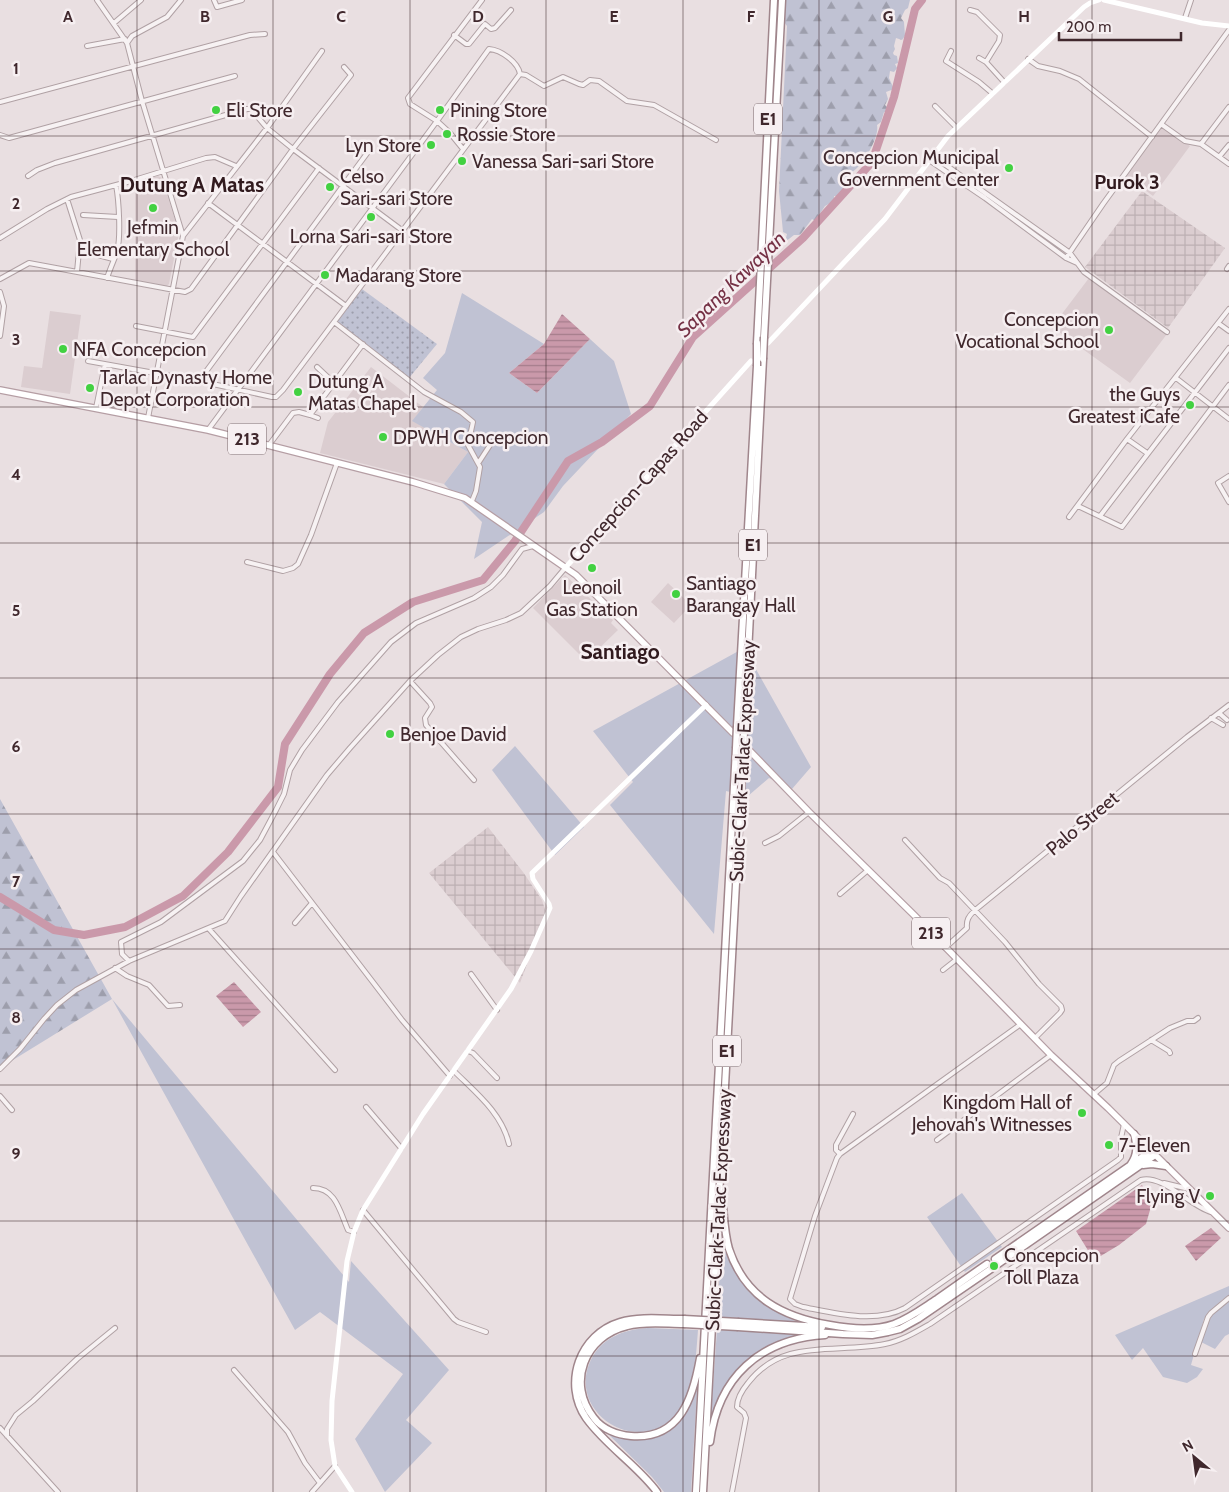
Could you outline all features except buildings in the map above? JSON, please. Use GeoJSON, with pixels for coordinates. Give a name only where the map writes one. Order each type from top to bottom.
{"type":"FeatureCollection","features":[{"type":"Feature","properties":{"kind":"highway","name":"Subic-Clark-Tarlac Expressway"},"geometry":{"type":"LineString","coordinates":[[696,1492],[757,366],[774,0]]}},
{"type":"Feature","properties":{"kind":"highway","name":"Subic-Clark-Tarlac Expressway"},"geometry":{"type":"LineString","coordinates":[[703,1492],[763,359],[766,340],[782,0]]}},
{"type":"Feature","properties":{"kind":"highway"},"geometry":{"type":"LineString","coordinates":[[1131,1168],[1137,1148],[1134,1134]]}},
{"type":"Feature","properties":{"kind":"highway"},"geometry":{"type":"LineString","coordinates":[[996,1261],[1153,1153]]}},
{"type":"Feature","properties":{"kind":"highway"},"geometry":{"type":"LineString","coordinates":[[1131,1168],[1148,1164],[1166,1166]]}},
{"type":"Feature","properties":{"kind":"highway"},"geometry":{"type":"LineString","coordinates":[[720,1175],[725,1228],[730,1250],[740,1271],[752,1288],[769,1304],[786,1314],[806,1321],[841,1327]]}},
{"type":"Feature","properties":{"kind":"highway"},"geometry":{"type":"LineString","coordinates":[[658,1492],[586,1417],[578,1398],[575,1375],[578,1362],[590,1341],[598,1333],[610,1325],[638,1319],[825,1328],[885,1327],[914,1315],[989,1266],[918,1319],[900,1329],[872,1335],[738,1325]]}},
{"type":"Feature","properties":{"kind":"highway"},"geometry":{"type":"LineString","coordinates":[[684,1322],[630,1325],[613,1330],[597,1342],[586,1359],[583,1368],[582,1391],[590,1412],[603,1426],[626,1436],[640,1437],[655,1434],[679,1418],[693,1392],[705,1335]]}},
{"type":"Feature","properties":{"kind":"highway"},"geometry":{"type":"LineString","coordinates":[[704,1474],[708,1464],[710,1440],[717,1411],[728,1387],[744,1367],[763,1353],[788,1341],[811,1336],[843,1334]]}},
{"type":"Feature","properties":{"kind":"main road","name":"Concepcion-Capas Road"},"geometry":{"type":"LineString","coordinates":[[0,390],[208,430],[413,482],[472,501],[566,567]]}},
{"type":"Feature","properties":{"kind":"main road","name":"213"},"geometry":{"type":"LineString","coordinates":[[566,567],[733,733]]}},
{"type":"Feature","properties":{"kind":"main road","name":"213"},"geometry":{"type":"LineString","coordinates":[[747,748],[1051,1055],[1229,1228]]}},
{"type":"Feature","properties":{"kind":"street"},"geometry":{"type":"LineString","coordinates":[[97,0],[128,43],[142,100],[183,236]]}},
{"type":"Feature","properties":{"kind":"street"},"geometry":{"type":"LineString","coordinates":[[114,23],[141,0]]}},
{"type":"Feature","properties":{"kind":"street"},"geometry":{"type":"LineString","coordinates":[[128,43],[132,36],[167,17],[182,0]]}},
{"type":"Feature","properties":{"kind":"street"},"geometry":{"type":"LineString","coordinates":[[214,0],[217,7],[242,0]]}},
{"type":"Feature","properties":{"kind":"street"},"geometry":{"type":"LineString","coordinates":[[463,149],[450,133],[410,104],[408,98],[482,0]]}},
{"type":"Feature","properties":{"kind":"street"},"geometry":{"type":"LineString","coordinates":[[766,340],[885,219],[956,128],[1084,7],[1099,0]]}},
{"type":"Feature","properties":{"kind":"street"},"geometry":{"type":"LineString","coordinates":[[1104,0],[1229,26]]}},
{"type":"Feature","properties":{"kind":"street"},"geometry":{"type":"LineString","coordinates":[[1185,18],[1191,0]]}},
{"type":"Feature","properties":{"kind":"street"},"geometry":{"type":"LineString","coordinates":[[454,35],[466,44],[469,44],[485,24],[491,29],[495,28],[511,10]]}},
{"type":"Feature","properties":{"kind":"street"},"geometry":{"type":"LineString","coordinates":[[970,10],[977,12],[1000,35],[999,41],[986,62]]}},
{"type":"Feature","properties":{"kind":"street"},"geometry":{"type":"LineString","coordinates":[[1066,258],[1229,30]]}},
{"type":"Feature","properties":{"kind":"street"},"geometry":{"type":"LineString","coordinates":[[0,102],[250,36],[265,34]]}},
{"type":"Feature","properties":{"kind":"street"},"geometry":{"type":"LineString","coordinates":[[87,46],[125,38]]}},
{"type":"Feature","properties":{"kind":"street"},"geometry":{"type":"LineString","coordinates":[[208,430],[489,49],[505,56],[514,63],[520,74]]}},
{"type":"Feature","properties":{"kind":"street"},"geometry":{"type":"LineString","coordinates":[[148,418],[171,289],[183,236],[267,128],[322,51]]}},
{"type":"Feature","properties":{"kind":"street"},"geometry":{"type":"LineString","coordinates":[[951,51],[946,61],[979,82],[992,93]]}},
{"type":"Feature","properties":{"kind":"street"},"geometry":{"type":"LineString","coordinates":[[979,58],[986,62],[1004,82]]}},
{"type":"Feature","properties":{"kind":"street"},"geometry":{"type":"LineString","coordinates":[[1028,59],[1038,66],[1060,71],[1079,79],[1152,137]]}},
{"type":"Feature","properties":{"kind":"street"},"geometry":{"type":"LineString","coordinates":[[0,279],[28,263],[185,292],[191,289],[293,150],[351,75],[344,67]]}},
{"type":"Feature","properties":{"kind":"street"},"geometry":{"type":"LineString","coordinates":[[520,74],[526,75],[544,86],[563,78],[579,84],[590,80],[599,81],[627,101],[654,104],[716,140]]}},
{"type":"Feature","properties":{"kind":"street"},"geometry":{"type":"LineString","coordinates":[[88,361],[276,397],[520,74]]}},
{"type":"Feature","properties":{"kind":"street"},"geometry":{"type":"LineString","coordinates":[[0,134],[9,138],[235,76]]}},
{"type":"Feature","properties":{"kind":"street"},"geometry":{"type":"LineString","coordinates":[[936,106],[956,128]]}},
{"type":"Feature","properties":{"kind":"street"},"geometry":{"type":"LineString","coordinates":[[1201,144],[1229,107]]}},
{"type":"Feature","properties":{"kind":"street"},"geometry":{"type":"LineString","coordinates":[[28,176],[55,162],[248,109],[254,111],[267,128],[293,150],[403,231]]}},
{"type":"Feature","properties":{"kind":"street"},"geometry":{"type":"LineString","coordinates":[[1161,124],[1185,141],[1201,144],[1229,164]]}},
{"type":"Feature","properties":{"kind":"street"},"geometry":{"type":"LineString","coordinates":[[1219,157],[1229,145]]}},
{"type":"Feature","properties":{"kind":"street"},"geometry":{"type":"LineString","coordinates":[[199,381],[368,152]]}},
{"type":"Feature","properties":{"kind":"street"},"geometry":{"type":"LineString","coordinates":[[0,238],[67,199],[215,157],[236,166]]}},
{"type":"Feature","properties":{"kind":"street"},"geometry":{"type":"LineString","coordinates":[[931,158],[1070,252],[1090,276],[1167,332]]}},
{"type":"Feature","properties":{"kind":"street"},"geometry":{"type":"LineString","coordinates":[[931,158],[1066,258],[1079,264]]}},
{"type":"Feature","properties":{"kind":"street"},"geometry":{"type":"LineString","coordinates":[[136,326],[193,336],[318,168]]}},
{"type":"Feature","properties":{"kind":"street"},"geometry":{"type":"LineString","coordinates":[[106,278],[118,248],[118,199],[116,186]]}},
{"type":"Feature","properties":{"kind":"street"},"geometry":{"type":"LineString","coordinates":[[67,199],[80,240],[78,272]]}},
{"type":"Feature","properties":{"kind":"street"},"geometry":{"type":"LineString","coordinates":[[208,203],[346,306]]}},
{"type":"Feature","properties":{"kind":"street"},"geometry":{"type":"LineString","coordinates":[[83,215],[118,217]]}},
{"type":"Feature","properties":{"kind":"street"},"geometry":{"type":"LineString","coordinates":[[94,254],[114,259]]}},
{"type":"Feature","properties":{"kind":"street"},"geometry":{"type":"LineString","coordinates":[[0,292],[4,306],[0,336]]}},
{"type":"Feature","properties":{"kind":"street"},"geometry":{"type":"LineString","coordinates":[[1069,517],[1229,309]]}},
{"type":"Feature","properties":{"kind":"street"},"geometry":{"type":"LineString","coordinates":[[334,322],[424,392],[461,412],[474,422],[468,445],[479,462],[480,473],[472,501]]}},
{"type":"Feature","properties":{"kind":"street"},"geometry":{"type":"LineString","coordinates":[[1218,323],[1229,331]]}},
{"type":"Feature","properties":{"kind":"street"},"geometry":{"type":"LineString","coordinates":[[310,415],[363,344]]}},
{"type":"Feature","properties":{"kind":"street"},"geometry":{"type":"LineString","coordinates":[[1100,516],[1229,348]]}},
{"type":"Feature","properties":{"kind":"street","name":"Concepcion-Capas Road"},"geometry":{"type":"LineString","coordinates":[[566,567],[751,361]]}},
{"type":"Feature","properties":{"kind":"street"},"geometry":{"type":"LineString","coordinates":[[96,408],[105,364]]}},
{"type":"Feature","properties":{"kind":"street"},"geometry":{"type":"LineString","coordinates":[[316,367],[334,383]]}},
{"type":"Feature","properties":{"kind":"street"},"geometry":{"type":"LineString","coordinates":[[1176,378],[1229,419]]}},
{"type":"Feature","properties":{"kind":"street"},"geometry":{"type":"LineString","coordinates":[[1078,506],[1122,527],[1229,385]]}},
{"type":"Feature","properties":{"kind":"street"},"geometry":{"type":"LineString","coordinates":[[269,445],[293,413],[299,412],[318,418]]}},
{"type":"Feature","properties":{"kind":"street"},"geometry":{"type":"LineString","coordinates":[[1128,439],[1147,453]]}},
{"type":"Feature","properties":{"kind":"street"},"geometry":{"type":"LineString","coordinates":[[479,462],[492,442]]}},
{"type":"Feature","properties":{"kind":"street"},"geometry":{"type":"LineString","coordinates":[[247,562],[283,571],[293,568],[298,564],[337,463]]}},
{"type":"Feature","properties":{"kind":"street"},"geometry":{"type":"LineString","coordinates":[[1229,476],[1218,483],[1229,502]]}},
{"type":"Feature","properties":{"kind":"street"},"geometry":{"type":"LineString","coordinates":[[129,961],[122,954],[121,942],[161,922],[243,861],[260,840],[276,810],[284,794],[290,770],[302,750],[338,702],[391,642],[416,623],[474,598],[491,587],[503,575],[522,549],[533,544]]}},
{"type":"Feature","properties":{"kind":"street"},"geometry":{"type":"LineString","coordinates":[[0,1069],[44,1019],[76,990],[129,961],[221,923],[228,918],[241,896],[333,768],[410,681],[438,655],[461,638],[478,629],[521,613],[550,586],[566,567]]}},
{"type":"Feature","properties":{"kind":"street"},"geometry":{"type":"LineString","coordinates":[[410,681],[432,707],[425,718],[426,725],[474,780]]}},
{"type":"Feature","properties":{"kind":"street"},"geometry":{"type":"LineString","coordinates":[[352,1492],[335,1466],[331,1440],[332,1401],[347,1261],[354,1232],[363,1210],[401,1148],[518,977],[550,910],[549,904],[532,879],[532,873],[706,705]]}},
{"type":"Feature","properties":{"kind":"street","name":"Palo Street"},"geometry":{"type":"LineString","coordinates":[[945,948],[966,928],[968,917],[974,911],[1229,705]]}},
{"type":"Feature","properties":{"kind":"street"},"geometry":{"type":"LineString","coordinates":[[1219,713],[1227,720]]}},
{"type":"Feature","properties":{"kind":"street"},"geometry":{"type":"LineString","coordinates":[[1211,718],[1223,725]]}},
{"type":"Feature","properties":{"kind":"street"},"geometry":{"type":"LineString","coordinates":[[1206,722],[1210,728]]}},
{"type":"Feature","properties":{"kind":"street"},"geometry":{"type":"LineString","coordinates":[[765,843],[779,836],[809,812]]}},
{"type":"Feature","properties":{"kind":"street"},"geometry":{"type":"LineString","coordinates":[[905,840],[940,878],[949,883],[1005,942],[1039,984],[1062,1008],[1060,1013],[1035,1038]]}},
{"type":"Feature","properties":{"kind":"street"},"geometry":{"type":"LineString","coordinates":[[273,852],[402,1020],[452,1073],[499,1118],[505,1128],[509,1144]]}},
{"type":"Feature","properties":{"kind":"street"},"geometry":{"type":"LineString","coordinates":[[840,894],[868,870]]}},
{"type":"Feature","properties":{"kind":"street"},"geometry":{"type":"LineString","coordinates":[[295,924],[312,903]]}},
{"type":"Feature","properties":{"kind":"street"},"geometry":{"type":"LineString","coordinates":[[209,928],[334,1070]]}},
{"type":"Feature","properties":{"kind":"street"},"geometry":{"type":"LineString","coordinates":[[943,970],[957,959]]}},
{"type":"Feature","properties":{"kind":"street"},"geometry":{"type":"LineString","coordinates":[[115,968],[127,976],[149,985],[168,1006],[180,1006]]}},
{"type":"Feature","properties":{"kind":"street"},"geometry":{"type":"LineString","coordinates":[[471,974],[497,1010]]}},
{"type":"Feature","properties":{"kind":"street"},"geometry":{"type":"LineString","coordinates":[[1094,1096],[1107,1083],[1114,1065],[1170,1028],[1198,1018]]}},
{"type":"Feature","properties":{"kind":"street"},"geometry":{"type":"LineString","coordinates":[[1022,1024],[840,1154],[815,1216],[790,1299],[795,1304],[862,1316],[880,1316],[905,1308],[1118,1160],[1121,1157],[1121,1138],[1124,1124]]}},
{"type":"Feature","properties":{"kind":"street"},"geometry":{"type":"LineString","coordinates":[[1151,1040],[1170,1053]]}},
{"type":"Feature","properties":{"kind":"street"},"geometry":{"type":"LineString","coordinates":[[468,1051],[473,1053],[497,1078]]}},
{"type":"Feature","properties":{"kind":"street"},"geometry":{"type":"LineString","coordinates":[[937,1140],[1051,1055]]}},
{"type":"Feature","properties":{"kind":"street"},"geometry":{"type":"LineString","coordinates":[[0,1096],[12,1110]]}},
{"type":"Feature","properties":{"kind":"street"},"geometry":{"type":"LineString","coordinates":[[366,1108],[401,1148]]}},
{"type":"Feature","properties":{"kind":"street"},"geometry":{"type":"LineString","coordinates":[[840,1154],[836,1150],[836,1145],[853,1114]]}},
{"type":"Feature","properties":{"kind":"street"},"geometry":{"type":"LineString","coordinates":[[732,1492],[746,1418],[738,1407],[737,1401],[746,1386],[761,1368],[778,1358],[799,1351],[874,1346],[903,1339],[930,1324],[1135,1183],[1148,1179],[1190,1189]]}},
{"type":"Feature","properties":{"kind":"street"},"geometry":{"type":"LineString","coordinates":[[1162,1182],[1199,1208],[1213,1213]]}},
{"type":"Feature","properties":{"kind":"street"},"geometry":{"type":"LineString","coordinates":[[313,1188],[324,1189],[330,1194],[337,1203],[348,1230],[354,1232]]}},
{"type":"Feature","properties":{"kind":"street"},"geometry":{"type":"LineString","coordinates":[[363,1210],[458,1322],[486,1332]]}},
{"type":"Feature","properties":{"kind":"street"},"geometry":{"type":"LineString","coordinates":[[1195,1354],[1208,1317],[1229,1298]]}},
{"type":"Feature","properties":{"kind":"street"},"geometry":{"type":"LineString","coordinates":[[7,1436],[7,1429],[16,1415],[77,1359],[115,1328]]}},
{"type":"Feature","properties":{"kind":"street"},"geometry":{"type":"LineString","coordinates":[[234,1370],[288,1432],[305,1462],[320,1483]]}},
{"type":"Feature","properties":{"kind":"street"},"geometry":{"type":"LineString","coordinates":[[0,1428],[58,1492]]}},
{"type":"Feature","properties":{"kind":"street"},"geometry":{"type":"LineString","coordinates":[[312,1492],[335,1466]]}},
{"type":"Feature","properties":{"kind":"shaded area"},"geometry":{"type":"Polygon","coordinates":[[[1162,126],[1190,146],[1153,196],[1126,176],[1162,126]]]}},
{"type":"Feature","properties":{"kind":"shaded area","name":"Jefmin Elementary School"},"geometry":{"type":"Polygon","coordinates":[[[158,176],[162,178],[179,233],[169,284],[167,286],[135,280],[135,183],[158,176]]]}},
{"type":"Feature","properties":{"kind":"shaded area"},"geometry":{"type":"Polygon","coordinates":[[[1142,191],[1225,248],[1168,328],[1085,267],[1142,191]]]}},
{"type":"Feature","properties":{"kind":"shaded area","name":"Concepcion Vocational School"},"geometry":{"type":"Polygon","coordinates":[[[1089,278],[1167,334],[1130,383],[1052,327],[1089,278]]]}},
{"type":"Feature","properties":{"kind":"shaded area"},"geometry":{"type":"Polygon","coordinates":[[[50,311],[81,315],[70,394],[21,387],[24,366],[42,368],[50,311]]]}},
{"type":"Feature","properties":{"kind":"shaded area"},"geometry":{"type":"Polygon","coordinates":[[[562,314],[590,339],[537,393],[509,373],[544,344],[562,314]]]}},
{"type":"Feature","properties":{"kind":"shaded area","name":"DPWH Concepcion"},"geometry":{"type":"Polygon","coordinates":[[[371,367],[423,407],[413,421],[468,452],[444,484],[320,453],[328,422],[371,367]]]}},
{"type":"Feature","properties":{"kind":"shaded area"},"geometry":{"type":"Polygon","coordinates":[[[565,575],[613,620],[611,623],[618,630],[586,661],[533,608],[565,575]]]}},
{"type":"Feature","properties":{"kind":"shaded area"},"geometry":{"type":"Polygon","coordinates":[[[668,583],[691,605],[674,623],[651,602],[668,583]]]}},
{"type":"Feature","properties":{"kind":"shaded area"},"geometry":{"type":"Polygon","coordinates":[[[488,827],[542,900],[546,913],[520,983],[429,873],[488,827]]]}},
{"type":"Feature","properties":{"kind":"shaded area"},"geometry":{"type":"Polygon","coordinates":[[[234,982],[261,1012],[243,1027],[216,996],[234,982]]]}},
{"type":"Feature","properties":{"kind":"shaded area"},"geometry":{"type":"Polygon","coordinates":[[[1142,1185],[1152,1203],[1146,1224],[1119,1245],[1094,1260],[1076,1231],[1142,1185]]]}},
{"type":"Feature","properties":{"kind":"shaded area"},"geometry":{"type":"Polygon","coordinates":[[[1211,1228],[1221,1238],[1196,1261],[1185,1246],[1211,1228]]]}},
{"type":"Feature","properties":{"kind":"green space"},"geometry":{"type":"Polygon","coordinates":[[[786,0],[910,0],[908,8],[901,18],[904,22],[905,36],[902,40],[896,38],[894,46],[893,53],[897,56],[898,63],[895,64],[897,68],[894,72],[890,71],[889,78],[894,89],[886,92],[888,99],[885,105],[888,108],[887,112],[884,112],[881,122],[877,125],[875,138],[868,153],[858,167],[847,175],[849,180],[838,196],[834,196],[834,201],[825,206],[815,221],[812,219],[800,235],[794,235],[785,242],[787,234],[783,232],[779,191],[787,26],[784,22],[786,0]]]}},
{"type":"Feature","properties":{"kind":"green space"},"geometry":{"type":"Polygon","coordinates":[[[362,289],[437,344],[409,378],[337,322],[362,289]]]}},
{"type":"Feature","properties":{"kind":"green space"},"geometry":{"type":"Polygon","coordinates":[[[462,293],[544,344],[509,373],[537,393],[590,339],[614,361],[631,414],[563,486],[544,512],[474,559],[482,522],[444,484],[468,452],[412,421],[437,390],[423,378],[445,353],[462,293]]]}},
{"type":"Feature","properties":{"kind":"green space"},"geometry":{"type":"Polygon","coordinates":[[[744,648],[811,767],[792,789],[769,778],[748,796],[726,791],[714,934],[610,805],[633,782],[593,731],[744,648]]]}},
{"type":"Feature","properties":{"kind":"green space"},"geometry":{"type":"Polygon","coordinates":[[[515,746],[584,827],[555,855],[492,770],[515,746]]]}},
{"type":"Feature","properties":{"kind":"green space"},"geometry":{"type":"Polygon","coordinates":[[[0,799],[112,999],[0,1068],[0,799]]]}},
{"type":"Feature","properties":{"kind":"green space"},"geometry":{"type":"Polygon","coordinates":[[[112,999],[349,1282],[351,1261],[449,1370],[406,1420],[432,1443],[385,1492],[355,1439],[403,1374],[320,1312],[295,1330],[112,999]]]}},
{"type":"Feature","properties":{"kind":"green space"},"geometry":{"type":"Polygon","coordinates":[[[962,1193],[1002,1247],[965,1272],[927,1217],[962,1193]]]}},
{"type":"Feature","properties":{"kind":"green space"},"geometry":{"type":"Polygon","coordinates":[[[722,1234],[750,1289],[768,1307],[799,1323],[717,1318],[722,1234]]]}},
{"type":"Feature","properties":{"kind":"green space"},"geometry":{"type":"Polygon","coordinates":[[[1229,1286],[1229,1296],[1222,1300],[1204,1319],[1191,1365],[1203,1369],[1197,1377],[1187,1383],[1163,1377],[1143,1348],[1132,1360],[1115,1335],[1229,1286]]]}},
{"type":"Feature","properties":{"kind":"green space"},"geometry":{"type":"Polygon","coordinates":[[[1229,1301],[1229,1334],[1225,1336],[1215,1349],[1201,1342],[1211,1316],[1229,1301]]]}},
{"type":"Feature","properties":{"kind":"green space"},"geometry":{"type":"Polygon","coordinates":[[[648,1328],[698,1330],[694,1370],[686,1398],[681,1407],[666,1424],[648,1431],[630,1431],[612,1425],[597,1413],[588,1396],[586,1377],[593,1356],[604,1343],[625,1332],[648,1328]]]}},
{"type":"Feature","properties":{"kind":"green space"},"geometry":{"type":"Polygon","coordinates":[[[717,1330],[798,1333],[798,1336],[768,1347],[745,1364],[726,1386],[713,1415],[711,1414],[717,1330]]]}},
{"type":"Feature","properties":{"kind":"green space"},"geometry":{"type":"Polygon","coordinates":[[[696,1391],[691,1492],[664,1492],[652,1477],[606,1432],[636,1440],[662,1435],[682,1418],[690,1406],[696,1391]]]}},
{"type":"Feature","properties":{"kind":"waterway","name":"Sapang Kawayan"},"geometry":{"type":"LineString","coordinates":[[0,897],[54,930],[84,935],[125,927],[183,896],[228,852],[278,787],[285,744],[330,674],[364,633],[413,602],[483,580],[515,541],[568,461],[602,442],[650,406],[693,337],[803,238],[872,162],[894,97],[915,9],[922,0]]}},
{"type":"Feature","properties":{"kind":"place","name":"Eli Store"},"geometry":{"type":"Point","coordinates":[216,110]}},
{"type":"Feature","properties":{"kind":"place","name":"Pining Store"},"geometry":{"type":"Point","coordinates":[440,110]}},
{"type":"Feature","properties":{"kind":"place","name":"Rossie Store"},"geometry":{"type":"Point","coordinates":[447,134]}},
{"type":"Feature","properties":{"kind":"place","name":"Lyn Store"},"geometry":{"type":"Point","coordinates":[431,145]}},
{"type":"Feature","properties":{"kind":"place","name":"Vanessa Sari-sari Store"},"geometry":{"type":"Point","coordinates":[462,161]}},
{"type":"Feature","properties":{"kind":"place","name":"Concepcion Municipal Government Center"},"geometry":{"type":"Point","coordinates":[1009,168]}},
{"type":"Feature","properties":{"kind":"place","name":"Celso Sari-sari Store"},"geometry":{"type":"Point","coordinates":[330,187]}},
{"type":"Feature","properties":{"kind":"place","name":"Jefmin Elementary School"},"geometry":{"type":"Point","coordinates":[153,208]}},
{"type":"Feature","properties":{"kind":"place","name":"Lorna Sari-sari Store"},"geometry":{"type":"Point","coordinates":[371,217]}},
{"type":"Feature","properties":{"kind":"place","name":"Madarang Store"},"geometry":{"type":"Point","coordinates":[325,275]}},
{"type":"Feature","properties":{"kind":"place","name":"Concepcion Vocational School"},"geometry":{"type":"Point","coordinates":[1109,330]}},
{"type":"Feature","properties":{"kind":"place","name":"NFA Concepcion"},"geometry":{"type":"Point","coordinates":[63,349]}},
{"type":"Feature","properties":{"kind":"place","name":"Tarlac Dynasty Home Depot Corporation"},"geometry":{"type":"Point","coordinates":[90,388]}},
{"type":"Feature","properties":{"kind":"place","name":"Dutung A Matas Chapel"},"geometry":{"type":"Point","coordinates":[298,392]}},
{"type":"Feature","properties":{"kind":"place","name":"the Guys Greatest iCafe"},"geometry":{"type":"Point","coordinates":[1190,405]}},
{"type":"Feature","properties":{"kind":"place","name":"DPWH Concepcion"},"geometry":{"type":"Point","coordinates":[383,437]}},
{"type":"Feature","properties":{"kind":"place","name":"Leonoil Gas Station"},"geometry":{"type":"Point","coordinates":[592,568]}},
{"type":"Feature","properties":{"kind":"place","name":"Santiago Barangay Hall"},"geometry":{"type":"Point","coordinates":[676,594]}},
{"type":"Feature","properties":{"kind":"place","name":"Benjoe David"},"geometry":{"type":"Point","coordinates":[390,734]}},
{"type":"Feature","properties":{"kind":"place","name":"Kingdom Hall of Jehovah's Witnesses"},"geometry":{"type":"Point","coordinates":[1082,1113]}},
{"type":"Feature","properties":{"kind":"place","name":"7-Eleven"},"geometry":{"type":"Point","coordinates":[1109,1145]}},
{"type":"Feature","properties":{"kind":"place","name":"Flying V"},"geometry":{"type":"Point","coordinates":[1210,1196]}},
{"type":"Feature","properties":{"kind":"place","name":"Concepcion Toll Plaza"},"geometry":{"type":"Point","coordinates":[994,1266]}},
{"type":"Feature","properties":{"kind":"district","name":"Purok 3"},"geometry":{"type":"Point","coordinates":[1127,182]}},
{"type":"Feature","properties":{"kind":"district","name":"Dutung A Matas"},"geometry":{"type":"Point","coordinates":[192,185]}},
{"type":"Feature","properties":{"kind":"district","name":"Santiago"},"geometry":{"type":"Point","coordinates":[620,652]}}]}
